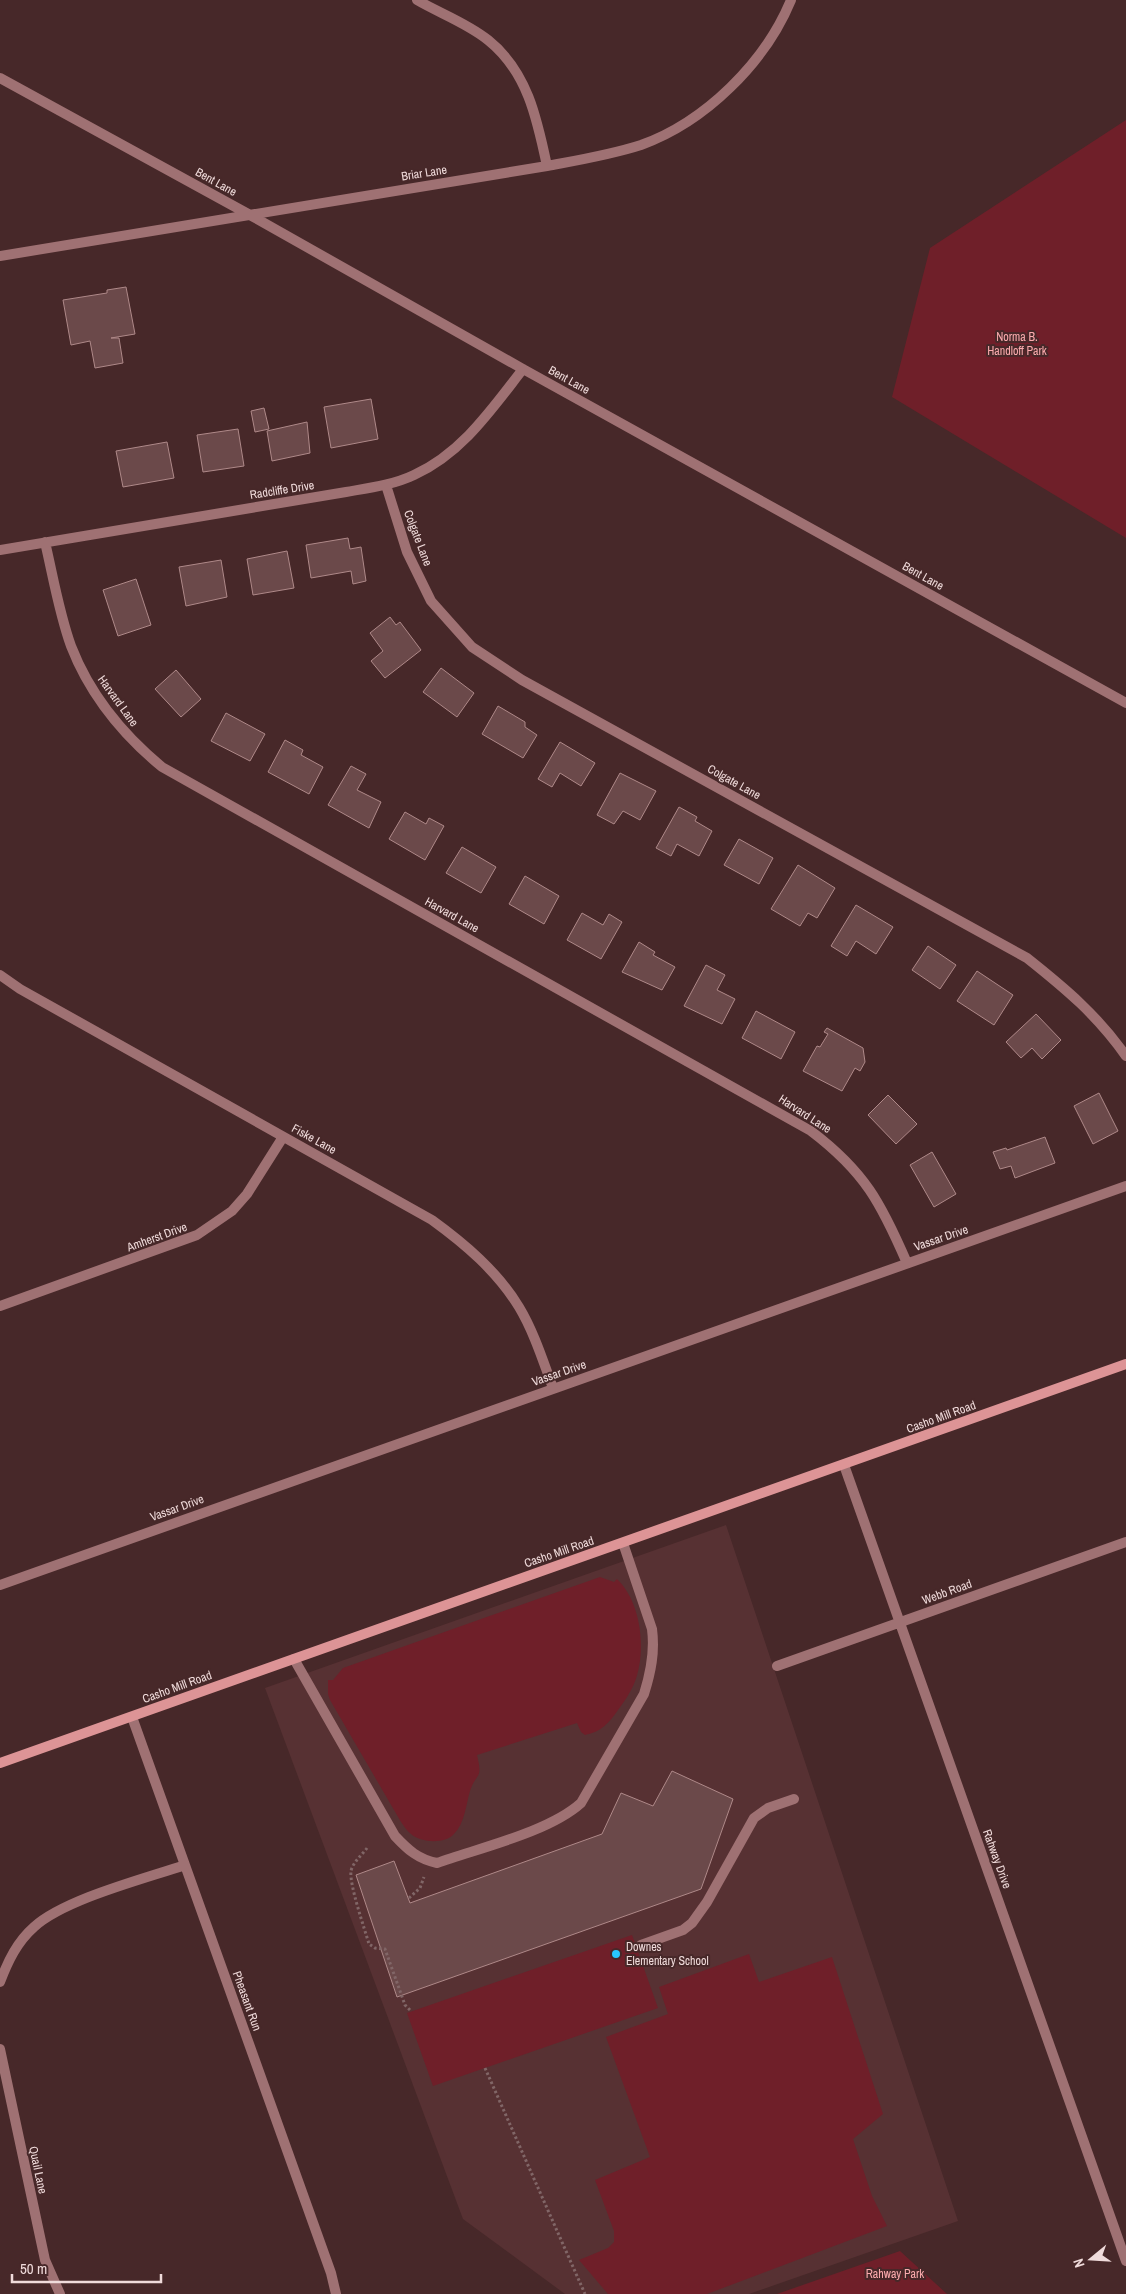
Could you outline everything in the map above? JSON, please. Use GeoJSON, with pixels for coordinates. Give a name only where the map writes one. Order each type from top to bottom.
{"type":"FeatureCollection","features":[{"type":"Feature","properties":{"kind":"street"},"geometry":{"type":"LineString","coordinates":[[417,0],[486,38],[510,60],[525,86],[536,115],[548,166]]}},
{"type":"Feature","properties":{"kind":"street","name":"Briar Lane"},"geometry":{"type":"LineString","coordinates":[[0,256],[548,166],[610,154],[642,144],[674,129],[702,111],[747,69],[769,40],[791,0]]}},
{"type":"Feature","properties":{"kind":"street","name":"Bent Lane"},"geometry":{"type":"LineString","coordinates":[[0,78],[250,214],[523,369],[1126,703]]}},
{"type":"Feature","properties":{"kind":"street","name":"Radcliffe Drive"},"geometry":{"type":"LineString","coordinates":[[0,550],[386,484],[413,476],[435,464],[457,448],[473,432],[523,369]]}},
{"type":"Feature","properties":{"kind":"street","name":"Colgate Lane"},"geometry":{"type":"LineString","coordinates":[[386,484],[407,552],[431,601],[472,647],[522,680],[1027,958],[1079,1000],[1112,1035],[1126,1056]]}},
{"type":"Feature","properties":{"kind":"street","name":"Harvard Lane"},"geometry":{"type":"LineString","coordinates":[[45,542],[71,645],[85,677],[120,728],[140,749],[162,767],[811,1131],[839,1154],[874,1195],[907,1263]]}},
{"type":"Feature","properties":{"kind":"street","name":"Fiske Lane"},"geometry":{"type":"LineString","coordinates":[[0,975],[20,989],[432,1220],[460,1241],[501,1281],[519,1307],[534,1338],[553,1388]]}},
{"type":"Feature","properties":{"kind":"street","name":"Amherst Drive"},"geometry":{"type":"LineString","coordinates":[[0,1306],[197,1235],[232,1211],[247,1194],[283,1136]]}},
{"type":"Feature","properties":{"kind":"street","name":"Vassar Drive"},"geometry":{"type":"LineString","coordinates":[[0,1584],[1126,1186]]}},
{"type":"Feature","properties":{"kind":"street","name":"Casho Mill Road"},"geometry":{"type":"LineString","coordinates":[[0,1763],[1126,1364]]}},
{"type":"Feature","properties":{"kind":"street","name":"Rahway Drive"},"geometry":{"type":"LineString","coordinates":[[844,1465],[1126,2261]]}},
{"type":"Feature","properties":{"kind":"street","name":"Webb Road"},"geometry":{"type":"LineString","coordinates":[[777,1666],[1126,1542]]}},
{"type":"Feature","properties":{"kind":"street"},"geometry":{"type":"LineString","coordinates":[[294,1659],[395,1836],[409,1852],[423,1860],[436,1863],[530,1831],[569,1814],[581,1803],[644,1694],[650,1676],[654,1644],[652,1629],[623,1543]]}},
{"type":"Feature","properties":{"kind":"street","name":"Pheasant Run"},"geometry":{"type":"LineString","coordinates":[[132,1717],[331,2273],[336,2294]]}},
{"type":"Feature","properties":{"kind":"street"},"geometry":{"type":"LineString","coordinates":[[641,1945],[683,1930],[692,1924],[707,1902],[754,1818],[768,1808],[794,1798]]}},
{"type":"Feature","properties":{"kind":"street"},"geometry":{"type":"LineString","coordinates":[[0,1982],[7,1962],[18,1944],[34,1927],[51,1914],[72,1904],[185,1865]]}},
{"type":"Feature","properties":{"kind":"street","name":"Quail Lane"},"geometry":{"type":"LineString","coordinates":[[0,2049],[45,2260],[60,2294]]}},
{"type":"Feature","properties":{"kind":"path"},"geometry":{"type":"LineString","coordinates":[[367,1848],[357,1859],[351,1871],[358,1909],[369,1944],[375,1948],[385,1949],[405,2005],[411,2011]]}},
{"type":"Feature","properties":{"kind":"path"},"geometry":{"type":"LineString","coordinates":[[409,1898],[420,1888],[424,1877]]}},
{"type":"Feature","properties":{"kind":"path"},"geometry":{"type":"LineString","coordinates":[[485,2068],[585,2294]]}},
{"type":"Feature","properties":{"kind":"shaded area","name":"Downes Elementary School"},"geometry":{"type":"Polygon","coordinates":[[[726,1525],[958,2221],[749,2294],[565,2294],[463,2219],[265,1688],[726,1525]]]}},
{"type":"Feature","properties":{"kind":"green space","name":"Norma B. Handloff Park"},"geometry":{"type":"Polygon","coordinates":[[[1126,120],[1126,538],[892,397],[930,248],[1126,120]]]}},
{"type":"Feature","properties":{"kind":"green space"},"geometry":{"type":"Polygon","coordinates":[[[600,1577],[614,1582],[617,1579],[625,1589],[632,1601],[640,1629],[641,1643],[638,1672],[625,1701],[608,1723],[591,1734],[585,1735],[581,1732],[577,1723],[477,1755],[479,1772],[470,1791],[463,1819],[458,1830],[450,1837],[439,1841],[427,1841],[415,1837],[401,1822],[330,1700],[328,1680],[333,1680],[343,1668],[600,1577]]]}},
{"type":"Feature","properties":{"kind":"green space"},"geometry":{"type":"Polygon","coordinates":[[[632,1935],[658,2008],[433,2086],[407,2013],[632,1935]]]}},
{"type":"Feature","properties":{"kind":"green space"},"geometry":{"type":"Polygon","coordinates":[[[749,1954],[759,1982],[832,1957],[883,2114],[853,2139],[872,2196],[887,2226],[707,2294],[608,2294],[579,2260],[608,2248],[614,2242],[614,2231],[595,2180],[650,2157],[606,2037],[668,2014],[659,1987],[749,1954]]]}},
{"type":"Feature","properties":{"kind":"green space","name":"Rahway Park"},"geometry":{"type":"Polygon","coordinates":[[[900,2251],[947,2294],[777,2294],[900,2251]]]}},
{"type":"Feature","properties":{"kind":"building"},"geometry":{"type":"Polygon","coordinates":[[[126,287],[135,334],[111,338],[119,338],[123,363],[95,368],[90,341],[71,345],[63,300],[107,293],[107,290],[126,287]]]}},
{"type":"Feature","properties":{"kind":"building"},"geometry":{"type":"Polygon","coordinates":[[[371,399],[378,439],[331,448],[324,407],[371,399]]]}},
{"type":"Feature","properties":{"kind":"building"},"geometry":{"type":"Polygon","coordinates":[[[264,408],[269,429],[255,432],[251,411],[264,408]]]}},
{"type":"Feature","properties":{"kind":"building"},"geometry":{"type":"Polygon","coordinates":[[[307,422],[310,453],[272,461],[267,431],[307,422]]]}},
{"type":"Feature","properties":{"kind":"building"},"geometry":{"type":"Polygon","coordinates":[[[238,429],[244,466],[203,472],[197,435],[238,429]]]}},
{"type":"Feature","properties":{"kind":"building"},"geometry":{"type":"Polygon","coordinates":[[[167,442],[174,478],[123,487],[116,451],[167,442]]]}},
{"type":"Feature","properties":{"kind":"building"},"geometry":{"type":"Polygon","coordinates":[[[348,538],[350,549],[361,547],[366,581],[353,584],[351,571],[311,578],[306,545],[348,538]]]}},
{"type":"Feature","properties":{"kind":"building"},"geometry":{"type":"Polygon","coordinates":[[[287,551],[294,588],[253,595],[247,559],[287,551]]]}},
{"type":"Feature","properties":{"kind":"building"},"geometry":{"type":"Polygon","coordinates":[[[221,560],[227,597],[186,606],[179,567],[221,560]]]}},
{"type":"Feature","properties":{"kind":"building"},"geometry":{"type":"Polygon","coordinates":[[[136,579],[151,625],[118,636],[103,590],[136,579]]]}},
{"type":"Feature","properties":{"kind":"building"},"geometry":{"type":"Polygon","coordinates":[[[390,617],[396,625],[400,622],[421,650],[385,678],[371,661],[383,651],[370,633],[390,617]]]}},
{"type":"Feature","properties":{"kind":"building"},"geometry":{"type":"Polygon","coordinates":[[[441,668],[474,693],[457,717],[423,692],[441,668]]]}},
{"type":"Feature","properties":{"kind":"building"},"geometry":{"type":"Polygon","coordinates":[[[176,670],[201,699],[181,717],[155,689],[176,670]]]}},
{"type":"Feature","properties":{"kind":"building"},"geometry":{"type":"Polygon","coordinates":[[[498,706],[525,722],[525,727],[537,735],[523,758],[482,734],[498,706]]]}},
{"type":"Feature","properties":{"kind":"building"},"geometry":{"type":"Polygon","coordinates":[[[226,713],[265,734],[250,761],[211,741],[226,713]]]}},
{"type":"Feature","properties":{"kind":"building"},"geometry":{"type":"Polygon","coordinates":[[[285,740],[303,750],[301,755],[323,767],[309,794],[268,772],[285,740]]]}},
{"type":"Feature","properties":{"kind":"building"},"geometry":{"type":"Polygon","coordinates":[[[560,742],[595,763],[581,786],[560,773],[552,787],[538,779],[560,742]]]}},
{"type":"Feature","properties":{"kind":"building"},"geometry":{"type":"Polygon","coordinates":[[[351,766],[366,774],[357,790],[381,802],[369,828],[328,805],[351,766]]]}},
{"type":"Feature","properties":{"kind":"building"},"geometry":{"type":"Polygon","coordinates":[[[620,773],[656,791],[640,820],[623,811],[614,824],[597,815],[620,773]]]}},
{"type":"Feature","properties":{"kind":"building"},"geometry":{"type":"Polygon","coordinates":[[[679,807],[697,817],[695,821],[712,831],[699,856],[677,844],[671,856],[656,848],[679,807]]]}},
{"type":"Feature","properties":{"kind":"building"},"geometry":{"type":"Polygon","coordinates":[[[405,812],[426,824],[429,818],[444,826],[425,860],[389,839],[405,812]]]}},
{"type":"Feature","properties":{"kind":"building"},"geometry":{"type":"Polygon","coordinates":[[[739,839],[773,858],[759,884],[724,865],[739,839]]]}},
{"type":"Feature","properties":{"kind":"building"},"geometry":{"type":"Polygon","coordinates":[[[462,847],[496,867],[481,893],[446,873],[462,847]]]}},
{"type":"Feature","properties":{"kind":"building"},"geometry":{"type":"Polygon","coordinates":[[[798,865],[835,888],[817,918],[808,913],[800,926],[771,909],[798,865]]]}},
{"type":"Feature","properties":{"kind":"building"},"geometry":{"type":"Polygon","coordinates":[[[525,876],[559,896],[544,924],[509,904],[525,876]]]}},
{"type":"Feature","properties":{"kind":"building"},"geometry":{"type":"Polygon","coordinates":[[[856,905],[893,927],[876,954],[856,941],[847,956],[831,946],[856,905]]]}},
{"type":"Feature","properties":{"kind":"building"},"geometry":{"type":"Polygon","coordinates":[[[582,913],[603,925],[609,914],[622,922],[601,959],[567,940],[582,913]]]}},
{"type":"Feature","properties":{"kind":"building"},"geometry":{"type":"Polygon","coordinates":[[[639,942],[655,952],[653,955],[675,967],[662,990],[622,972],[639,942]]]}},
{"type":"Feature","properties":{"kind":"building"},"geometry":{"type":"Polygon","coordinates":[[[928,946],[956,965],[940,989],[912,970],[928,946]]]}},
{"type":"Feature","properties":{"kind":"building"},"geometry":{"type":"Polygon","coordinates":[[[706,965],[725,975],[717,990],[735,999],[722,1024],[684,1006],[706,965]]]}},
{"type":"Feature","properties":{"kind":"building"},"geometry":{"type":"Polygon","coordinates":[[[977,971],[1013,995],[994,1025],[957,1001],[977,971]]]}},
{"type":"Feature","properties":{"kind":"building"},"geometry":{"type":"Polygon","coordinates":[[[756,1011],[795,1032],[781,1059],[742,1038],[756,1011]]]}},
{"type":"Feature","properties":{"kind":"building"},"geometry":{"type":"Polygon","coordinates":[[[1036,1014],[1061,1040],[1042,1059],[1032,1048],[1021,1058],[1006,1042],[1036,1014]]]}},
{"type":"Feature","properties":{"kind":"building"},"geometry":{"type":"Polygon","coordinates":[[[827,1028],[863,1048],[865,1062],[860,1071],[855,1068],[842,1091],[803,1071],[817,1046],[820,1047],[828,1034],[824,1032],[827,1028]]]}},
{"type":"Feature","properties":{"kind":"building"},"geometry":{"type":"Polygon","coordinates":[[[1099,1093],[1118,1131],[1093,1144],[1074,1106],[1099,1093]]]}},
{"type":"Feature","properties":{"kind":"building"},"geometry":{"type":"Polygon","coordinates":[[[888,1095],[917,1124],[896,1144],[868,1115],[888,1095]]]}},
{"type":"Feature","properties":{"kind":"building"},"geometry":{"type":"Polygon","coordinates":[[[1045,1137],[1055,1163],[1015,1178],[1011,1166],[1000,1169],[993,1152],[1006,1148],[1007,1150],[1045,1137]]]}},
{"type":"Feature","properties":{"kind":"building"},"geometry":{"type":"Polygon","coordinates":[[[932,1152],[956,1194],[934,1207],[910,1165],[932,1152]]]}},
{"type":"Feature","properties":{"kind":"building","name":"Downes Elementary School"},"geometry":{"type":"Polygon","coordinates":[[[672,1771],[733,1799],[701,1889],[397,1997],[356,1875],[394,1861],[410,1903],[602,1834],[621,1793],[653,1806],[672,1771]]]}},
{"type":"Feature","properties":{"kind":"place","name":"Downes Elementary School"},"geometry":{"type":"Point","coordinates":[616,1954]}}]}
